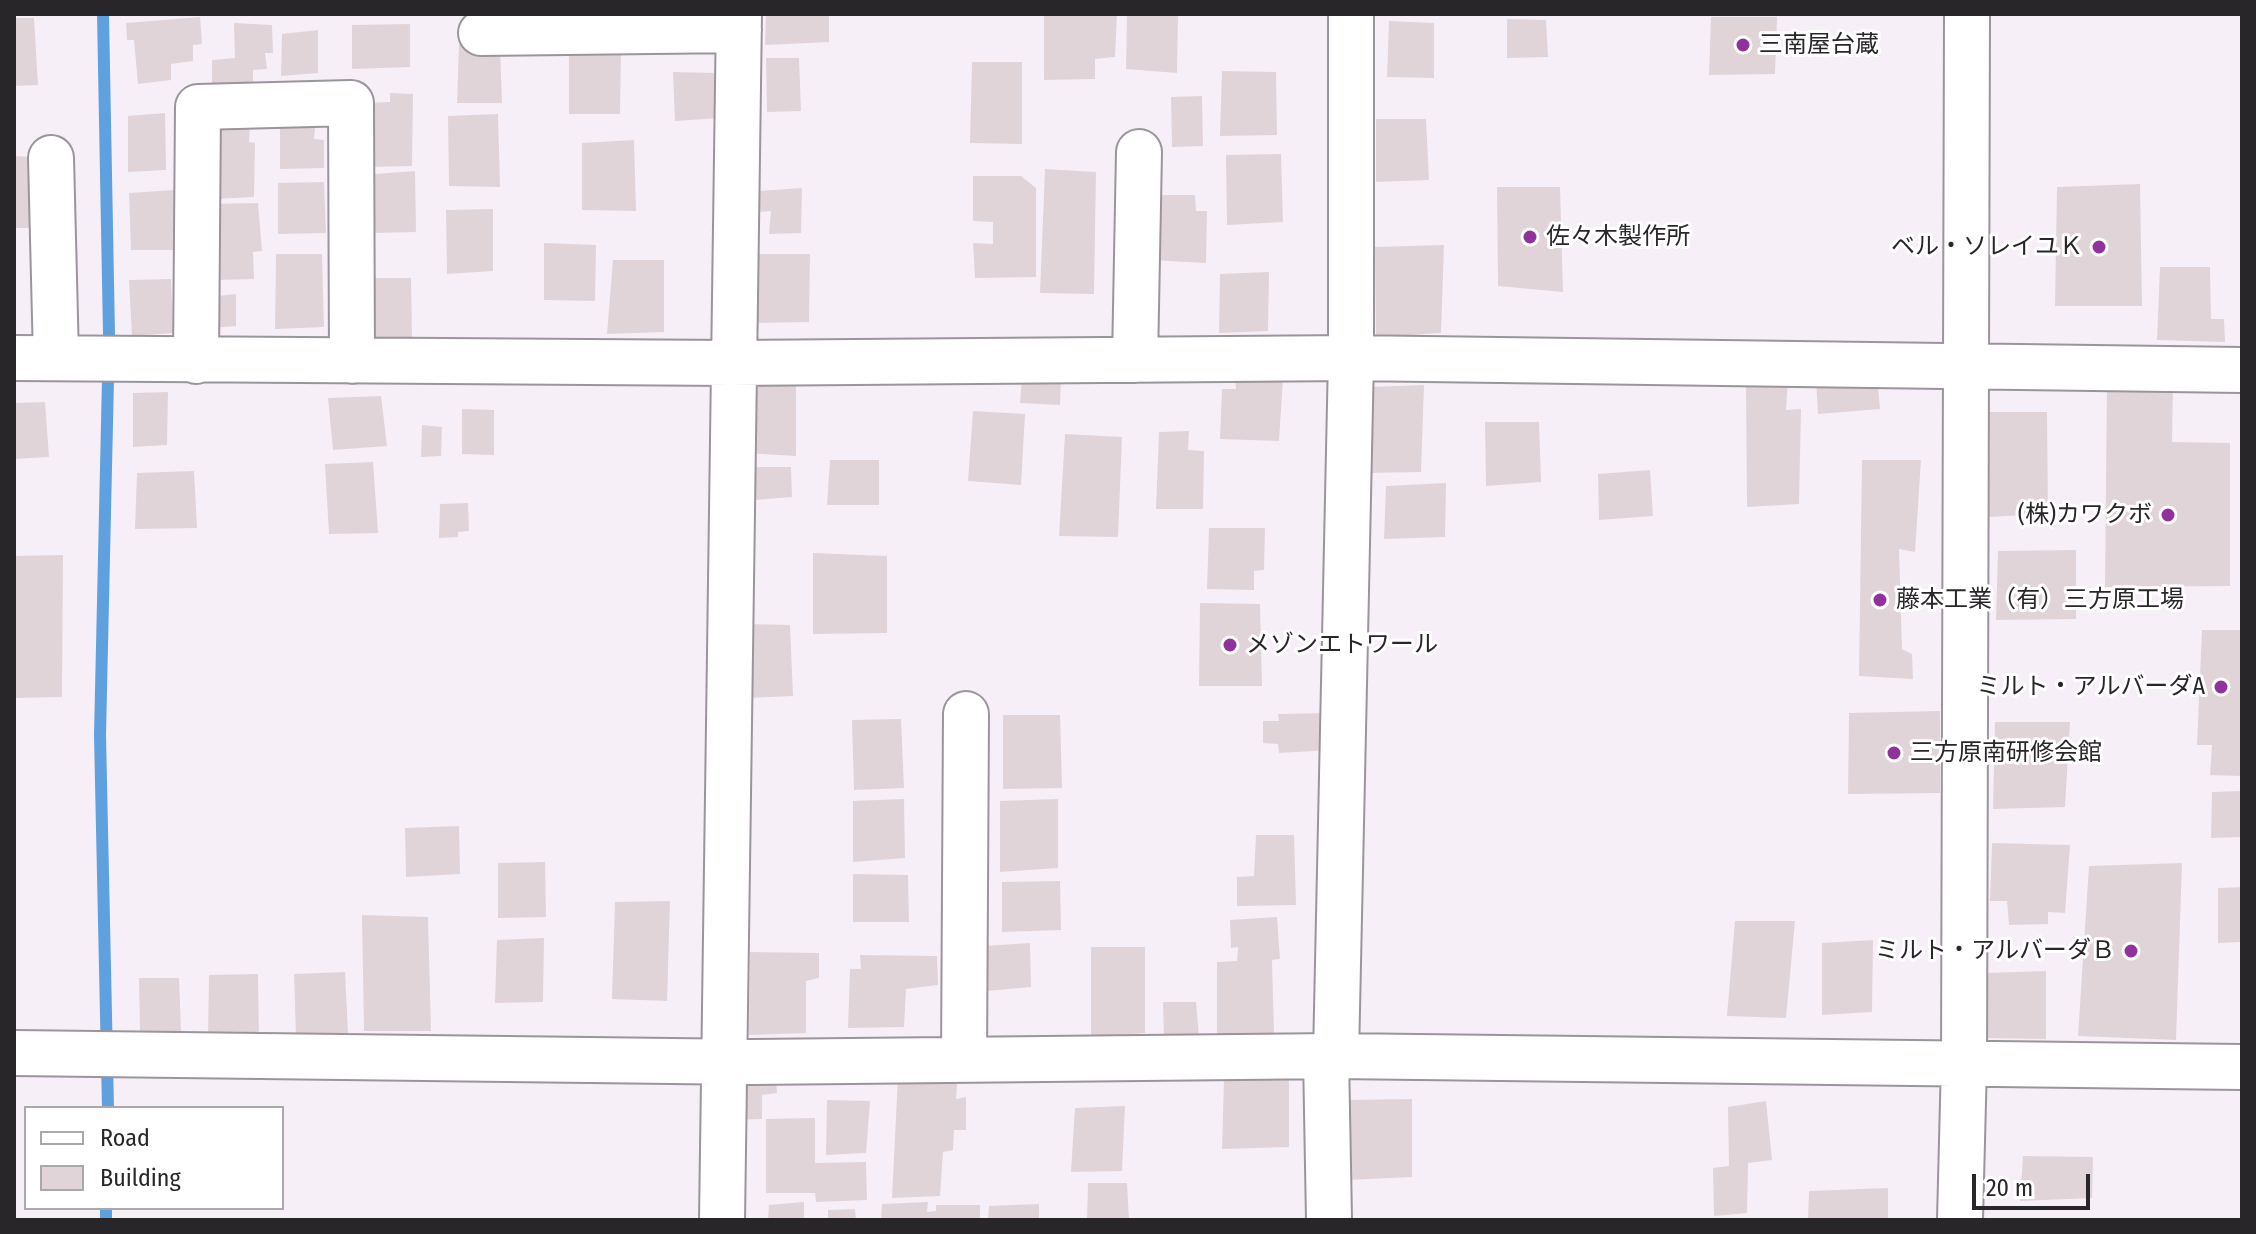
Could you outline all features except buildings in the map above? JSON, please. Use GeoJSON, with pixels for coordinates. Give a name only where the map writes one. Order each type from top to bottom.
{"type":"FeatureCollection","features":[{"type":"Feature","properties":{"kind":"street"},"geometry":{"type":"LineString","coordinates":[[1329,1220],[1351,358],[1351,14]]}},
{"type":"Feature","properties":{"kind":"street"},"geometry":{"type":"LineString","coordinates":[[1960,1220],[1964,1062],[1967,14]]}},
{"type":"Feature","properties":{"kind":"street"},"geometry":{"type":"LineString","coordinates":[[481,33],[739,22],[731,363],[722,1220]]}},
{"type":"Feature","properties":{"kind":"street"},"geometry":{"type":"LineString","coordinates":[[196,361],[198,107],[351,103],[352,361]]}},
{"type":"Feature","properties":{"kind":"street"},"geometry":{"type":"LineString","coordinates":[[1135,360],[1139,152]]}},
{"type":"Feature","properties":{"kind":"street"},"geometry":{"type":"LineString","coordinates":[[51,158],[35,358],[731,363],[1351,358],[1964,369],[2242,370]]}},
{"type":"Feature","properties":{"kind":"street"},"geometry":{"type":"LineString","coordinates":[[964,1060],[966,714]]}},
{"type":"Feature","properties":{"kind":"street"},"geometry":{"type":"LineString","coordinates":[[14,1053],[724,1061],[1331,1056],[2242,1067]]}},
{"type":"Feature","properties":{"kind":"waterway"},"geometry":{"type":"LineString","coordinates":[[103,14],[109,334],[100,735],[108,1106]]}},
{"type":"Feature","properties":{"kind":"waterway"},"geometry":{"type":"LineString","coordinates":[[106,1210],[106,1220]]}},
{"type":"Feature","properties":{"kind":"place","name":"三南屋台蔵"},"geometry":{"type":"Point","coordinates":[1743,45]}},
{"type":"Feature","properties":{"kind":"place","name":"佐々木製作所"},"geometry":{"type":"Point","coordinates":[1530,237]}},
{"type":"Feature","properties":{"kind":"place","name":"ベル・ソレイユＫ"},"geometry":{"type":"Point","coordinates":[2099,247]}},
{"type":"Feature","properties":{"kind":"place","name":"(株)カワクボ"},"geometry":{"type":"Point","coordinates":[2168,515]}},
{"type":"Feature","properties":{"kind":"place","name":"藤本工業（有）三方原工場"},"geometry":{"type":"Point","coordinates":[1880,600]}},
{"type":"Feature","properties":{"kind":"place","name":"メゾンエトワール"},"geometry":{"type":"Point","coordinates":[1230,645]}},
{"type":"Feature","properties":{"kind":"place","name":"ミルト・アルバーダA"},"geometry":{"type":"Point","coordinates":[2221,687]}},
{"type":"Feature","properties":{"kind":"place","name":"三方原南研修会館"},"geometry":{"type":"Point","coordinates":[1894,753]}},
{"type":"Feature","properties":{"kind":"place","name":"ミルト・アルバーダＢ"},"geometry":{"type":"Point","coordinates":[2131,951]}}]}
